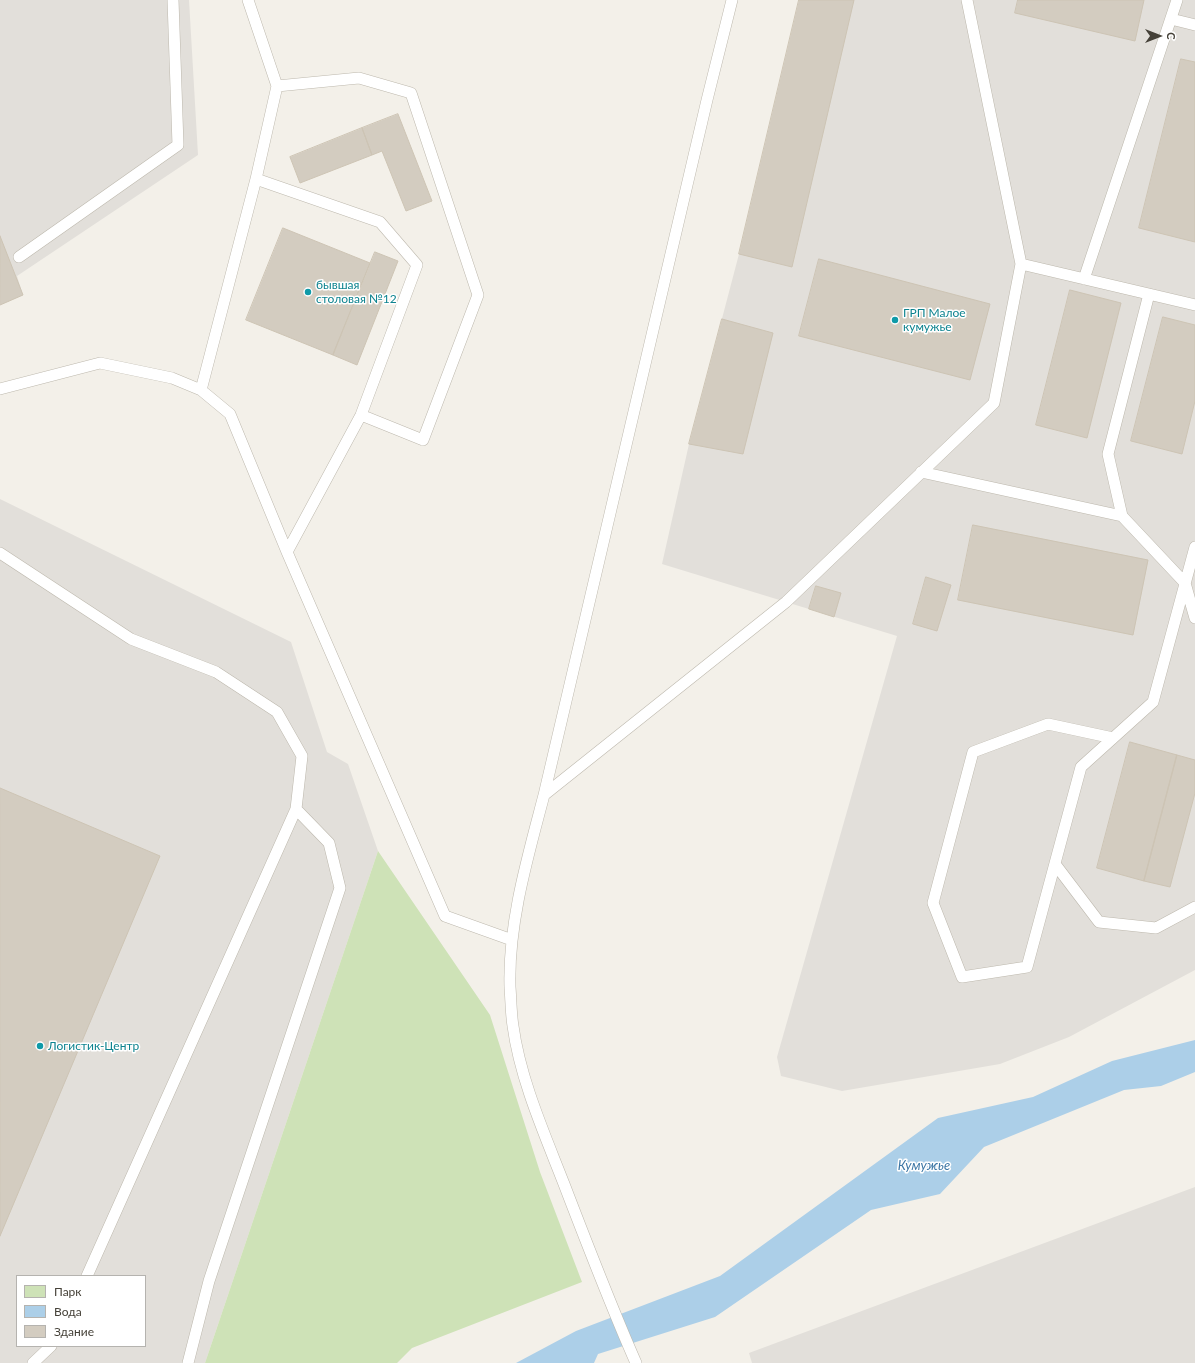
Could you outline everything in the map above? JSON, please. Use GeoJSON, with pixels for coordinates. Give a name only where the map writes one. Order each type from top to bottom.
{"type":"FeatureCollection","features":[{"type":"Feature","properties":{"kind":"lane"},"geometry":{"type":"LineString","coordinates":[[19,257],[178,145],[173,0]]}},
{"type":"Feature","properties":{"kind":"lane"},"geometry":{"type":"LineString","coordinates":[[201,390],[256,179],[277,86],[248,0]]}},
{"type":"Feature","properties":{"kind":"lane"},"geometry":{"type":"LineString","coordinates":[[636,1362],[608,1300],[535,1108],[523,1070],[513,1026],[510,986],[512,940],[525,871],[732,0]]}},
{"type":"Feature","properties":{"kind":"lane"},"geometry":{"type":"LineString","coordinates":[[544,795],[786,602],[994,403],[1020,264],[967,0]]}},
{"type":"Feature","properties":{"kind":"lane"},"geometry":{"type":"LineString","coordinates":[[1084,279],[1177,0]]}},
{"type":"Feature","properties":{"kind":"lane"},"geometry":{"type":"LineString","coordinates":[[1170,19],[1195,24]]}},
{"type":"Feature","properties":{"kind":"lane"},"geometry":{"type":"LineString","coordinates":[[277,86],[359,78],[411,93],[478,295],[423,440],[361,415]]}},
{"type":"Feature","properties":{"kind":"lane"},"geometry":{"type":"LineString","coordinates":[[256,179],[380,222],[417,265],[361,415],[287,552]]}},
{"type":"Feature","properties":{"kind":"lane"},"geometry":{"type":"LineString","coordinates":[[1020,264],[1195,304]]}},
{"type":"Feature","properties":{"kind":"lane"},"geometry":{"type":"LineString","coordinates":[[1149,294],[1108,454],[1122,516],[1185,583],[1195,618]]}},
{"type":"Feature","properties":{"kind":"lane"},"geometry":{"type":"LineString","coordinates":[[0,389],[100,363],[172,378],[201,390],[230,414],[287,552],[445,916],[512,940]]}},
{"type":"Feature","properties":{"kind":"lane"},"geometry":{"type":"LineString","coordinates":[[921,472],[1122,516]]}},
{"type":"Feature","properties":{"kind":"lane"},"geometry":{"type":"LineString","coordinates":[[1113,738],[1048,724],[973,752],[933,903],[962,977],[1027,967],[1080,767],[1113,738],[1153,702],[1195,547]]}},
{"type":"Feature","properties":{"kind":"lane"},"geometry":{"type":"LineString","coordinates":[[0,553],[131,639],[216,672],[277,712],[302,756],[296,809],[87,1275]]}},
{"type":"Feature","properties":{"kind":"lane"},"geometry":{"type":"LineString","coordinates":[[188,1363],[209,1280],[340,888],[329,843],[296,809]]}},
{"type":"Feature","properties":{"kind":"lane"},"geometry":{"type":"LineString","coordinates":[[1055,864],[1098,922],[1156,928],[1195,907]]}},
{"type":"Feature","properties":{"kind":"lane"},"geometry":{"type":"LineString","coordinates":[[33,1363],[50,1347]]}},
{"type":"Feature","properties":{"kind":"shaded area"},"geometry":{"type":"Polygon","coordinates":[[[0,0],[189,0],[198,155],[17,276],[23,295],[0,305],[0,0]]]}},
{"type":"Feature","properties":{"kind":"shaded area"},"geometry":{"type":"Polygon","coordinates":[[[799,0],[1195,0],[1195,970],[1069,1037],[1000,1064],[842,1091],[781,1076],[777,1057],[897,636],[662,564],[689,444],[739,254],[799,0]]]}},
{"type":"Feature","properties":{"kind":"shaded area"},"geometry":{"type":"Polygon","coordinates":[[[0,499],[291,642],[327,752],[348,764],[378,851],[205,1363],[0,1363],[0,499]]]}},
{"type":"Feature","properties":{"kind":"shaded area"},"geometry":{"type":"Polygon","coordinates":[[[1195,1187],[1195,1363],[752,1363],[749,1353],[1195,1187]]]}},
{"type":"Feature","properties":{"kind":"green space"},"geometry":{"type":"Polygon","coordinates":[[[378,851],[490,1015],[540,1172],[582,1282],[412,1348],[397,1363],[205,1363],[378,851]]]}},
{"type":"Feature","properties":{"kind":"water","name":"Кумужье"},"geometry":{"type":"Polygon","coordinates":[[[1195,1040],[1195,1072],[1161,1086],[1124,1090],[984,1147],[940,1194],[871,1210],[715,1317],[598,1354],[594,1363],[516,1363],[576,1331],[720,1276],[938,1118],[1033,1097],[1112,1061],[1195,1040]]]}},
{"type":"Feature","properties":{"kind":"building"},"geometry":{"type":"Polygon","coordinates":[[[799,0],[854,0],[792,267],[739,254],[799,0]]]}},
{"type":"Feature","properties":{"kind":"building"},"geometry":{"type":"Polygon","coordinates":[[[1018,0],[1144,0],[1135,41],[1015,13],[1018,0]]]}},
{"type":"Feature","properties":{"kind":"building"},"geometry":{"type":"Polygon","coordinates":[[[1181,59],[1195,62],[1195,242],[1139,228],[1181,59]]]}},
{"type":"Feature","properties":{"kind":"building"},"geometry":{"type":"Polygon","coordinates":[[[398,114],[432,201],[406,211],[382,151],[372,155],[362,128],[398,114]]]}},
{"type":"Feature","properties":{"kind":"building"},"geometry":{"type":"Polygon","coordinates":[[[362,128],[372,155],[300,183],[290,157],[362,128]]]}},
{"type":"Feature","properties":{"kind":"building","name":"бывшая столовая №12"},"geometry":{"type":"Polygon","coordinates":[[[283,228],[370,263],[333,355],[246,320],[283,228]]]}},
{"type":"Feature","properties":{"kind":"building"},"geometry":{"type":"Polygon","coordinates":[[[0,236],[23,295],[0,305],[0,236]]]}},
{"type":"Feature","properties":{"kind":"building"},"geometry":{"type":"Polygon","coordinates":[[[375,252],[398,261],[357,365],[333,355],[375,252]]]}},
{"type":"Feature","properties":{"kind":"building","name":"ГРП Малое кумужье"},"geometry":{"type":"Polygon","coordinates":[[[819,259],[990,304],[970,380],[799,336],[819,259]]]}},
{"type":"Feature","properties":{"kind":"building"},"geometry":{"type":"Polygon","coordinates":[[[1070,290],[1121,303],[1087,438],[1036,425],[1070,290]]]}},
{"type":"Feature","properties":{"kind":"building"},"geometry":{"type":"Polygon","coordinates":[[[1163,317],[1195,325],[1195,401],[1182,454],[1131,441],[1163,317]]]}},
{"type":"Feature","properties":{"kind":"building"},"geometry":{"type":"Polygon","coordinates":[[[722,319],[773,333],[743,454],[689,444],[722,319]]]}},
{"type":"Feature","properties":{"kind":"building"},"geometry":{"type":"Polygon","coordinates":[[[973,525],[1148,560],[1133,635],[958,600],[973,525]]]}},
{"type":"Feature","properties":{"kind":"building"},"geometry":{"type":"Polygon","coordinates":[[[926,577],[951,585],[937,631],[913,624],[926,577]]]}},
{"type":"Feature","properties":{"kind":"building"},"geometry":{"type":"Polygon","coordinates":[[[816,586],[841,593],[834,617],[809,609],[816,586]]]}},
{"type":"Feature","properties":{"kind":"building"},"geometry":{"type":"Polygon","coordinates":[[[1130,742],[1177,755],[1144,881],[1097,868],[1130,742]]]}},
{"type":"Feature","properties":{"kind":"building"},"geometry":{"type":"Polygon","coordinates":[[[1177,755],[1195,760],[1195,793],[1170,887],[1144,881],[1177,755]]]}},
{"type":"Feature","properties":{"kind":"building","name":"Логистик-Центр"},"geometry":{"type":"Polygon","coordinates":[[[0,788],[160,856],[0,1236],[0,788]]]}},
{"type":"Feature","properties":{"kind":"place","name":"бывшая столовая №12"},"geometry":{"type":"Point","coordinates":[308,292]}},
{"type":"Feature","properties":{"kind":"place","name":"ГРП Малое кумужье"},"geometry":{"type":"Point","coordinates":[895,320]}},
{"type":"Feature","properties":{"kind":"place","name":"Логистик-Центр"},"geometry":{"type":"Point","coordinates":[40,1046]}}]}
